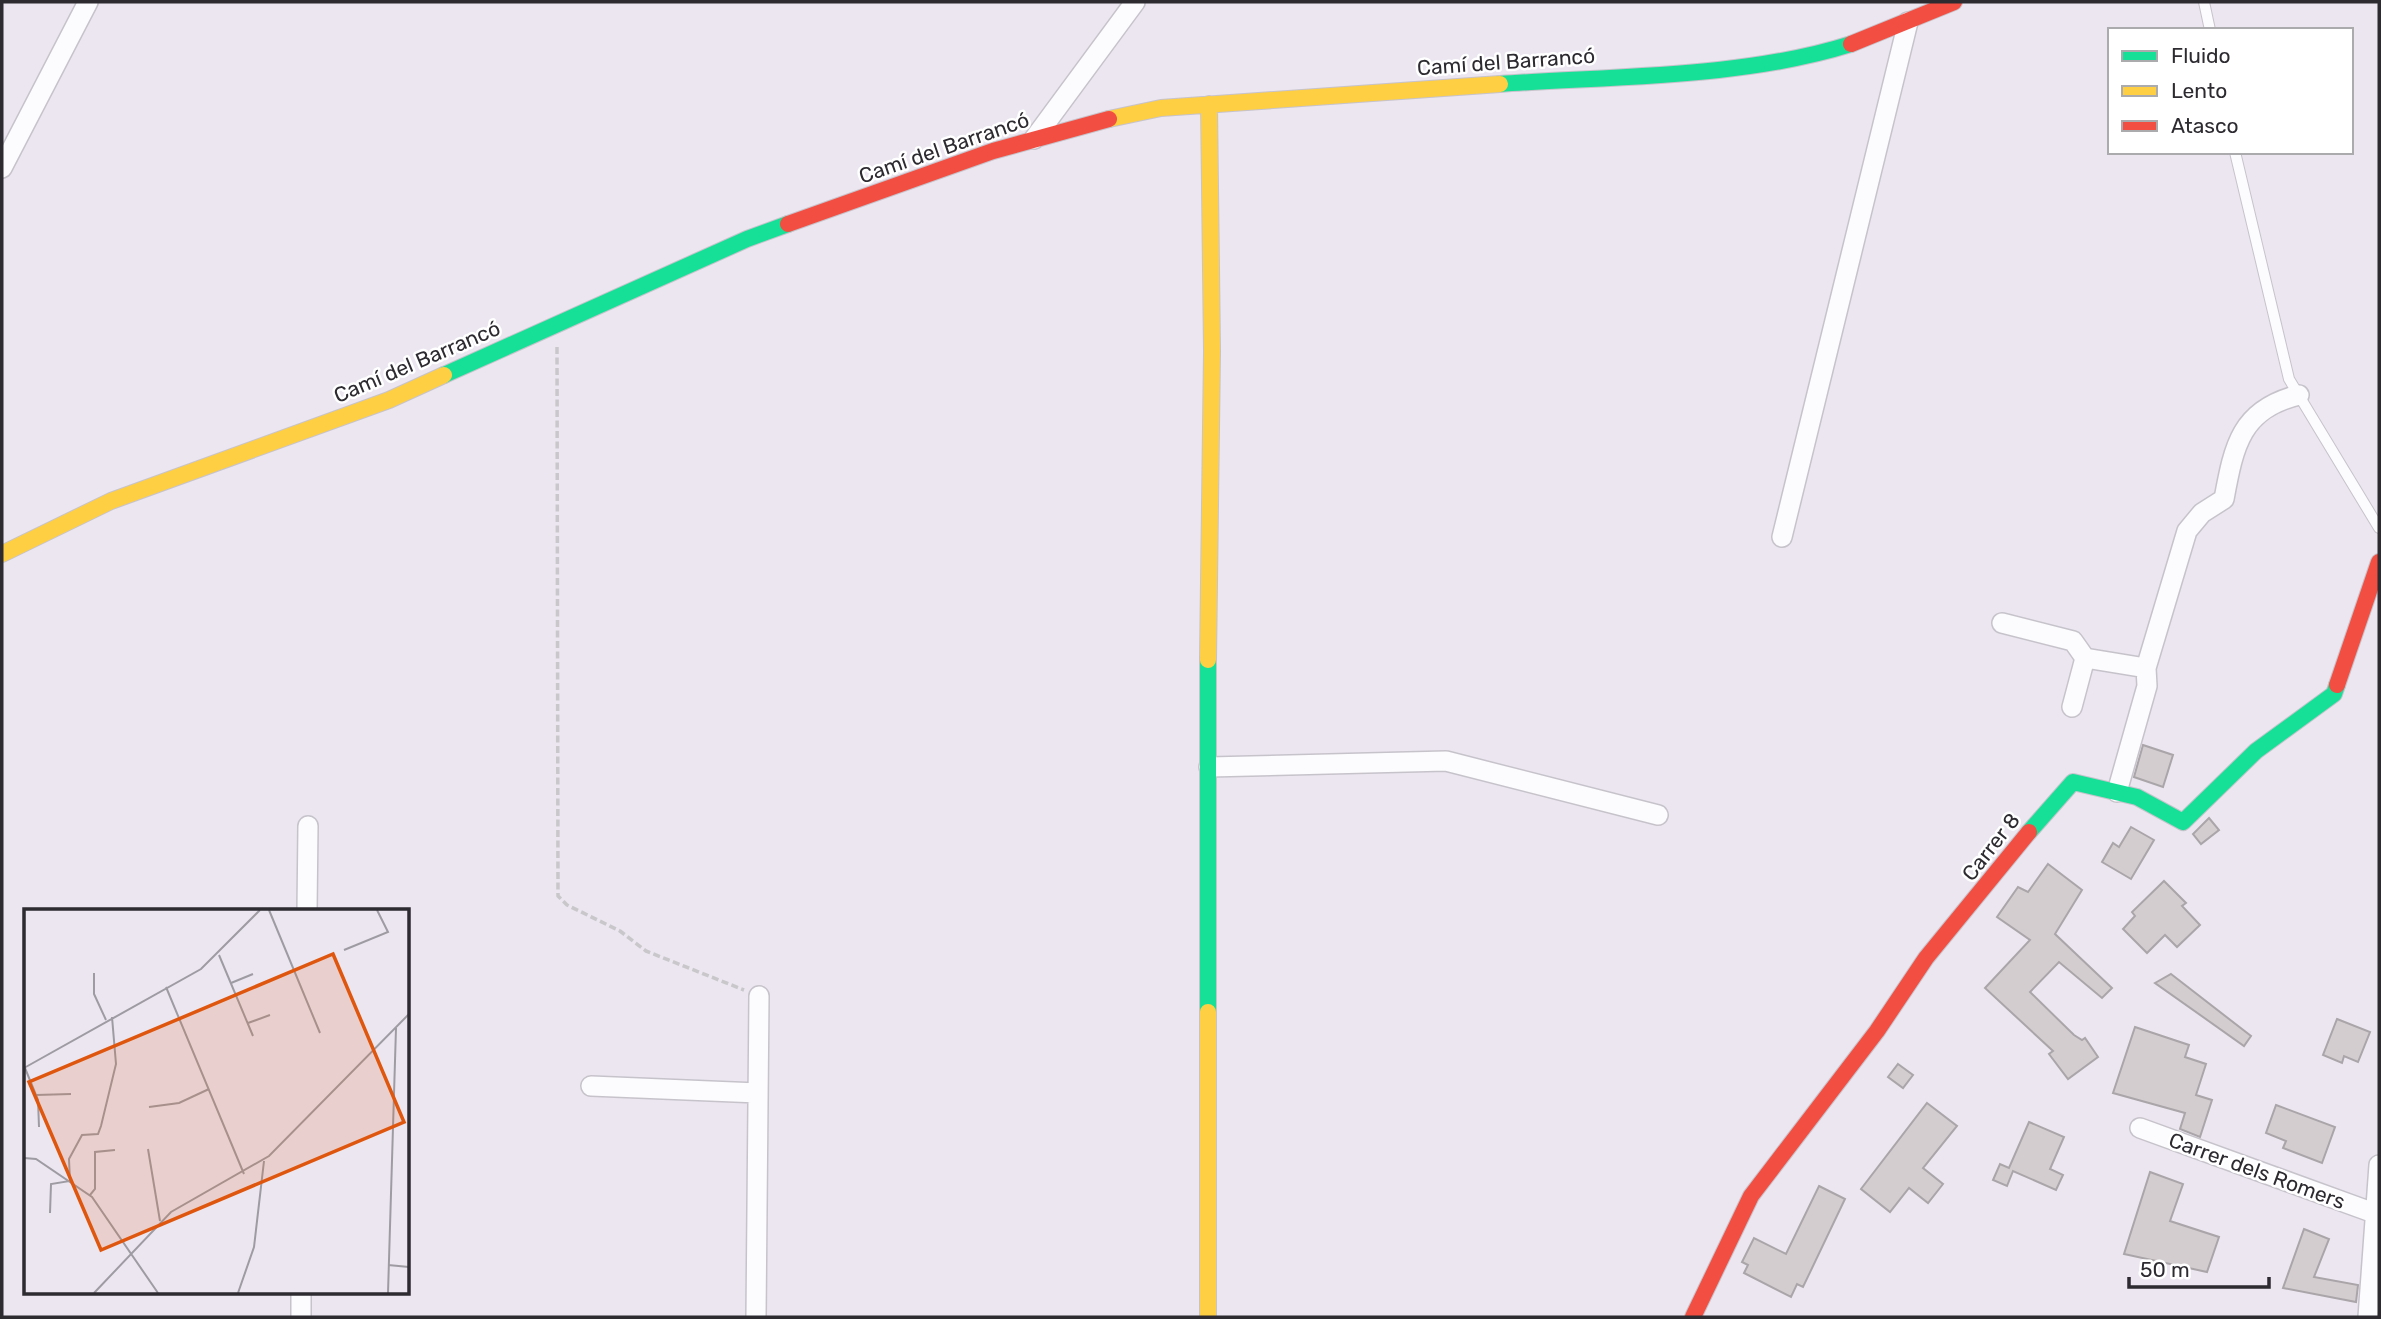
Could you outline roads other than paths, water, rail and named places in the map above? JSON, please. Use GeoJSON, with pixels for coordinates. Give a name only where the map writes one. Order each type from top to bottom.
{"type":"FeatureCollection","features":[{"type":"Feature","properties":{"kind":"street"},"geometry":{"type":"LineString","coordinates":[[2,168],[88,2]]}},
{"type":"Feature","properties":{"kind":"street"},"geometry":{"type":"LineString","coordinates":[[1034,139],[1135,2]]}},
{"type":"Feature","properties":{"kind":"street","name":"Camí del Barrancó"},"geometry":{"type":"LineString","coordinates":[[2,554],[111,501],[388,400],[747,239],[1034,139],[1161,108],[1739,67],[1807,58],[1877,36],[1954,2]]}},
{"type":"Feature","properties":{"kind":"street"},"geometry":{"type":"LineString","coordinates":[[1782,537],[1908,22]]}},
{"type":"Feature","properties":{"kind":"street"},"geometry":{"type":"LineString","coordinates":[[1208,1317],[1212,351],[1209,104]]}},
{"type":"Feature","properties":{"kind":"street"},"geometry":{"type":"LineString","coordinates":[[2117,793],[2147,686],[2146,668],[2188,531],[2202,513],[2224,499],[2231,462],[2245,426],[2273,401],[2299,395]]}},
{"type":"Feature","properties":{"kind":"street","name":"Carrer 8"},"geometry":{"type":"LineString","coordinates":[[1693,1317],[1751,1196],[1877,1031],[1926,958],[2030,830],[2073,782],[2137,797],[2183,822],[2256,751],[2334,694],[2379,562]]}},
{"type":"Feature","properties":{"kind":"street"},"geometry":{"type":"LineString","coordinates":[[2002,623],[2073,641],[2085,658],[2146,668]]}},
{"type":"Feature","properties":{"kind":"street"},"geometry":{"type":"LineString","coordinates":[[2072,707],[2085,658]]}},
{"type":"Feature","properties":{"kind":"street"},"geometry":{"type":"LineString","coordinates":[[1209,767],[1446,761],[1658,815]]}},
{"type":"Feature","properties":{"kind":"street"},"geometry":{"type":"LineString","coordinates":[[307,909],[308,825]]}},
{"type":"Feature","properties":{"kind":"street"},"geometry":{"type":"LineString","coordinates":[[756,1317],[759,996]]}},
{"type":"Feature","properties":{"kind":"street"},"geometry":{"type":"LineString","coordinates":[[590,1086],[758,1093]]}},
{"type":"Feature","properties":{"kind":"street","name":"Carrer dels Romers"},"geometry":{"type":"LineString","coordinates":[[2140,1128],[2374,1213]]}},
{"type":"Feature","properties":{"kind":"street"},"geometry":{"type":"LineString","coordinates":[[2368,1317],[2379,1165]]}},
{"type":"Feature","properties":{"kind":"street"},"geometry":{"type":"LineString","coordinates":[[301,1294],[301,1317]]}},
{"type":"Feature","properties":{"kind":"lane"},"geometry":{"type":"LineString","coordinates":[[2204,2],[2210,28]]}},
{"type":"Feature","properties":{"kind":"lane"},"geometry":{"type":"LineString","coordinates":[[2235,154],[2290,379],[2379,528]]}}]}
